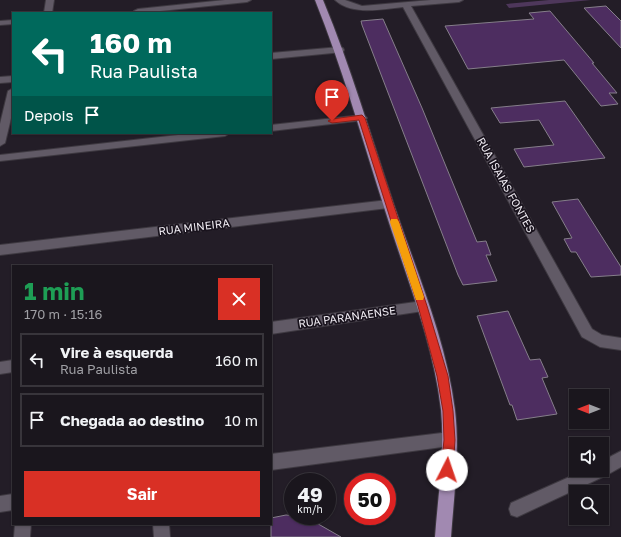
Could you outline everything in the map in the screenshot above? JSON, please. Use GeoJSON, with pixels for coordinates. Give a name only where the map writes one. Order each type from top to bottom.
{"type":"FeatureCollection","features":[{"type":"Feature","properties":{"kind":"main road"},"geometry":{"type":"LineString","coordinates":[[319,0],[340,50],[388,204],[423,306],[442,376],[448,411],[450,440],[442,537]]}},
{"type":"Feature","properties":{"kind":"street"},"geometry":{"type":"LineString","coordinates":[[48,12],[50,0]]}},
{"type":"Feature","properties":{"kind":"street"},"geometry":{"type":"LineString","coordinates":[[137,0],[138,12],[224,1],[247,0]]}},
{"type":"Feature","properties":{"kind":"street"},"geometry":{"type":"LineString","coordinates":[[339,0],[362,8],[459,0]]}},
{"type":"Feature","properties":{"kind":"street","name":"RUA ISAIAS FONTES"},"geometry":{"type":"LineString","coordinates":[[406,5],[587,333],[600,341],[621,344]]}},
{"type":"Feature","properties":{"kind":"street"},"geometry":{"type":"LineString","coordinates":[[0,23],[12,22]]}},
{"type":"Feature","properties":{"kind":"street"},"geometry":{"type":"LineString","coordinates":[[272,56],[340,50]]}},
{"type":"Feature","properties":{"kind":"street"},"geometry":{"type":"LineString","coordinates":[[0,80],[12,79]]}},
{"type":"Feature","properties":{"kind":"street"},"geometry":{"type":"LineString","coordinates":[[0,143],[12,95]]}},
{"type":"Feature","properties":{"kind":"street"},"geometry":{"type":"LineString","coordinates":[[272,128],[362,118]]}},
{"type":"Feature","properties":{"kind":"street"},"geometry":{"type":"LineString","coordinates":[[0,158],[216,134]]}},
{"type":"Feature","properties":{"kind":"street","name":"RUA MINEIRA"},"geometry":{"type":"LineString","coordinates":[[0,250],[388,204]]}},
{"type":"Feature","properties":{"kind":"street","name":"RUA PARANAENSE"},"geometry":{"type":"LineString","coordinates":[[272,328],[423,306]]}},
{"type":"Feature","properties":{"kind":"street"},"geometry":{"type":"LineString","coordinates":[[0,368],[12,366]]}},
{"type":"Feature","properties":{"kind":"street"},"geometry":{"type":"LineString","coordinates":[[272,462],[450,440]]}},
{"type":"Feature","properties":{"kind":"street"},"geometry":{"type":"LineString","coordinates":[[609,466],[621,459]]}},
{"type":"Feature","properties":{"kind":"street"},"geometry":{"type":"LineString","coordinates":[[517,509],[587,477]]}},
{"type":"Feature","properties":{"kind":"street"},"geometry":{"type":"LineString","coordinates":[[0,504],[12,502]]}},
{"type":"Feature","properties":{"kind":"street"},"geometry":{"type":"LineString","coordinates":[[22,537],[23,525]]}},
{"type":"Feature","properties":{"kind":"street"},"geometry":{"type":"LineString","coordinates":[[161,525],[162,537]]}},
{"type":"Feature","properties":{"kind":"shaded area"},"geometry":{"type":"Polygon","coordinates":[[[549,0],[591,0],[509,8],[506,4],[549,0]]]}},
{"type":"Feature","properties":{"kind":"building"},"geometry":{"type":"Polygon","coordinates":[[[606,6],[621,21],[621,48],[584,8],[606,6]]]}},
{"type":"Feature","properties":{"kind":"building"},"geometry":{"type":"Polygon","coordinates":[[[550,11],[617,93],[609,93],[618,104],[601,106],[564,60],[468,69],[445,26],[534,19],[529,13],[550,11]]]}},
{"type":"Feature","properties":{"kind":"building"},"geometry":{"type":"Polygon","coordinates":[[[383,19],[422,108],[477,242],[486,241],[491,255],[486,255],[497,281],[463,285],[458,275],[361,21],[383,19]]]}},
{"type":"Feature","properties":{"kind":"building"},"geometry":{"type":"Polygon","coordinates":[[[565,101],[605,158],[524,167],[514,149],[554,145],[539,120],[500,123],[491,108],[565,101]]]}},
{"type":"Feature","properties":{"kind":"building"},"geometry":{"type":"Polygon","coordinates":[[[578,199],[621,267],[621,275],[591,277],[576,252],[571,252],[564,239],[572,238],[552,202],[578,199]]]}},
{"type":"Feature","properties":{"kind":"building"},"geometry":{"type":"Polygon","coordinates":[[[508,311],[530,360],[540,359],[548,377],[542,378],[557,414],[517,420],[477,316],[508,311]]]}},
{"type":"Feature","properties":{"kind":"building"},"geometry":{"type":"Polygon","coordinates":[[[284,515],[284,525],[320,525],[341,537],[271,537],[272,518],[284,515]]]}},
{"type":"Feature","properties":{"kind":"slow traffic"},"geometry":{"type":"LineString","coordinates":[[394,222],[420,297]]}},
{"type":"Feature","properties":{"kind":"route"},"geometry":{"type":"LineString","coordinates":[[332,121],[362,118],[388,204],[423,306],[442,376],[448,411],[450,440],[447,470]]}}]}
